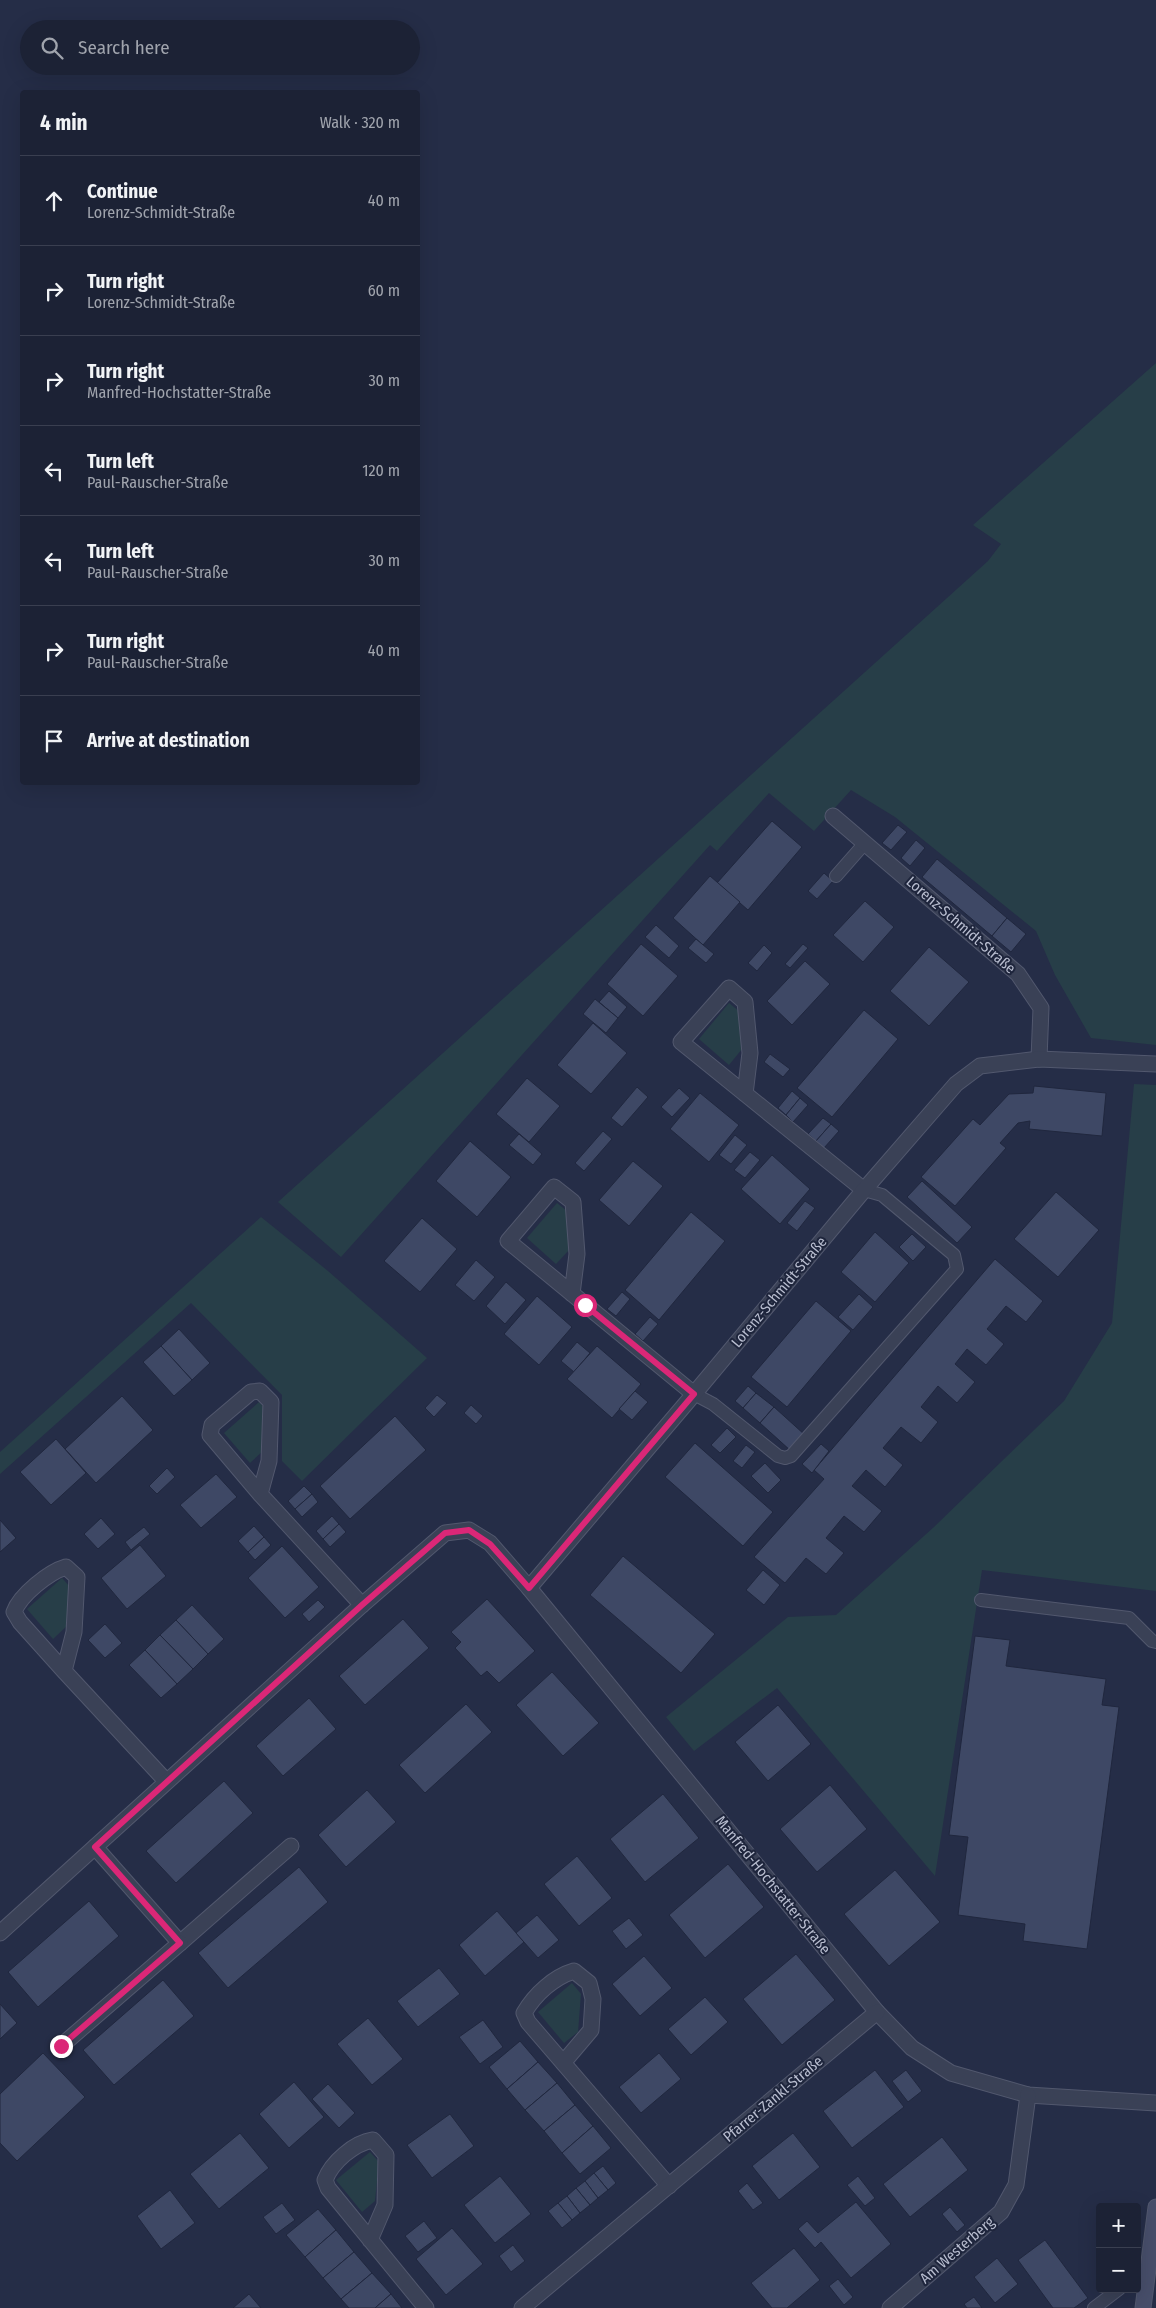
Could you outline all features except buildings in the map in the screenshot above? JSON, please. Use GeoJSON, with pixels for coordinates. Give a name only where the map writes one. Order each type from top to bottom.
{"type":"FeatureCollection","features":[{"type":"Feature","properties":{"kind":"street","name":"Lorenz-Schmidt-Straße"},"geometry":{"type":"LineString","coordinates":[[834,816],[1018,974],[1041,1008],[1039,1059]]}},
{"type":"Feature","properties":{"kind":"street"},"geometry":{"type":"LineString","coordinates":[[745,1094],[750,1053],[745,1002],[729,988],[681,1042],[745,1094],[864,1190]]}},
{"type":"Feature","properties":{"kind":"street","name":"Lorenz-Schmidt-Straße"},"geometry":{"type":"LineString","coordinates":[[529,1588],[864,1190],[956,1084],[980,1066],[1039,1059],[1156,1064]]}},
{"type":"Feature","properties":{"kind":"street"},"geometry":{"type":"LineString","coordinates":[[572,1294],[577,1254],[572,1202],[554,1187],[508,1241],[572,1294],[694,1394]]}},
{"type":"Feature","properties":{"kind":"street"},"geometry":{"type":"LineString","coordinates":[[0,1933],[362,1605],[260,1494],[210,1435],[212,1425],[251,1392],[260,1391],[271,1402],[269,1461],[260,1494]]}},
{"type":"Feature","properties":{"kind":"street","name":"Manfred-Hochstatter-Straße"},"geometry":{"type":"LineString","coordinates":[[362,1605],[445,1533],[469,1530],[490,1544],[529,1588],[877,2012],[912,2048],[951,2073],[1028,2095],[1156,2104]]}},
{"type":"Feature","properties":{"kind":"street"},"geometry":{"type":"LineString","coordinates":[[64,1671],[74,1632],[78,1577],[66,1567],[54,1571],[47,1577],[18,1603],[14,1612],[20,1622],[64,1671],[166,1781]]}},
{"type":"Feature","properties":{"kind":"street"},"geometry":{"type":"LineString","coordinates":[[61,2046],[291,1846]]}},
{"type":"Feature","properties":{"kind":"street"},"geometry":{"type":"LineString","coordinates":[[95,1847],[180,1943]]}},
{"type":"Feature","properties":{"kind":"street"},"geometry":{"type":"LineString","coordinates":[[563,2063],[591,2030],[593,1999],[589,1982],[574,1971],[561,1975],[531,2001],[524,2013],[528,2022],[563,2063],[669,2186]]}},
{"type":"Feature","properties":{"kind":"street","name":"Pfarrer-Zankl-Straße"},"geometry":{"type":"LineString","coordinates":[[522,2308],[877,2012]]}},
{"type":"Feature","properties":{"kind":"street","name":"Am Westerberg"},"geometry":{"type":"LineString","coordinates":[[890,2308],[1001,2212],[1016,2186],[1028,2095]]}},
{"type":"Feature","properties":{"kind":"street"},"geometry":{"type":"LineString","coordinates":[[370,2240],[385,2205],[386,2154],[373,2140],[361,2142],[329,2169],[324,2180],[328,2188],[370,2240],[426,2308]]}},
{"type":"Feature","properties":{"kind":"street"},"geometry":{"type":"LineString","coordinates":[[1143,2308],[1142,2272],[1156,2207]]}},
{"type":"Feature","properties":{"kind":"lane"},"geometry":{"type":"LineString","coordinates":[[836,876],[865,843]]}},
{"type":"Feature","properties":{"kind":"lane"},"geometry":{"type":"LineString","coordinates":[[694,1394],[713,1404],[778,1456],[785,1458],[791,1456],[957,1269],[954,1255],[947,1249],[882,1195],[864,1190]]}},
{"type":"Feature","properties":{"kind":"lane"},"geometry":{"type":"LineString","coordinates":[[981,1600],[1129,1618],[1152,1641],[1156,1642]]}},
{"type":"Feature","properties":{"kind":"lane"},"geometry":{"type":"LineString","coordinates":[[1094,2308],[1114,2293]]}},
{"type":"Feature","properties":{"kind":"shaded area"},"geometry":{"type":"Polygon","coordinates":[[[1156,363],[1156,1045],[1091,1038],[1055,975],[1036,931],[895,817],[851,790],[814,831],[769,793],[717,851],[710,845],[341,1257],[278,1202],[988,561],[1001,544],[973,525],[1156,363]]]}},
{"type":"Feature","properties":{"kind":"shaded area"},"geometry":{"type":"Polygon","coordinates":[[[729,1003],[740,1012],[742,1049],[729,1065],[699,1039],[729,1003]]]}},
{"type":"Feature","properties":{"kind":"shaded area"},"geometry":{"type":"Polygon","coordinates":[[[1134,1084],[1156,1085],[1156,1591],[982,1570],[935,1876],[777,1688],[694,1751],[666,1717],[788,1617],[836,1615],[934,1527],[1064,1401],[1112,1323],[1134,1084]]]}},
{"type":"Feature","properties":{"kind":"shaded area"},"geometry":{"type":"Polygon","coordinates":[[[557,1203],[567,1211],[570,1249],[556,1264],[527,1238],[557,1203]]]}},
{"type":"Feature","properties":{"kind":"shaded area"},"geometry":{"type":"Polygon","coordinates":[[[261,1217],[328,1271],[427,1358],[302,1481],[282,1461],[282,1395],[191,1303],[0,1474],[0,1452],[261,1217]]]}},
{"type":"Feature","properties":{"kind":"shaded area"},"geometry":{"type":"Polygon","coordinates":[[[259,1402],[268,1412],[265,1449],[250,1463],[224,1433],[259,1402]]]}},
{"type":"Feature","properties":{"kind":"shaded area"},"geometry":{"type":"Polygon","coordinates":[[[62,1578],[71,1588],[68,1625],[53,1639],[27,1609],[62,1578]]]}},
{"type":"Feature","properties":{"kind":"shaded area"},"geometry":{"type":"Polygon","coordinates":[[[572,1983],[581,1994],[578,2032],[564,2043],[538,2012],[572,1983]]]}},
{"type":"Feature","properties":{"kind":"shaded area"},"geometry":{"type":"Polygon","coordinates":[[[370,2152],[379,2162],[375,2201],[362,2212],[336,2180],[370,2152]]]}},
{"type":"Feature","properties":{"kind":"route"},"geometry":{"type":"LineString","coordinates":[[61,2046],[180,1943],[95,1847],[362,1605],[445,1533],[469,1530],[490,1544],[529,1588],[694,1394],[585,1305]]}}]}
